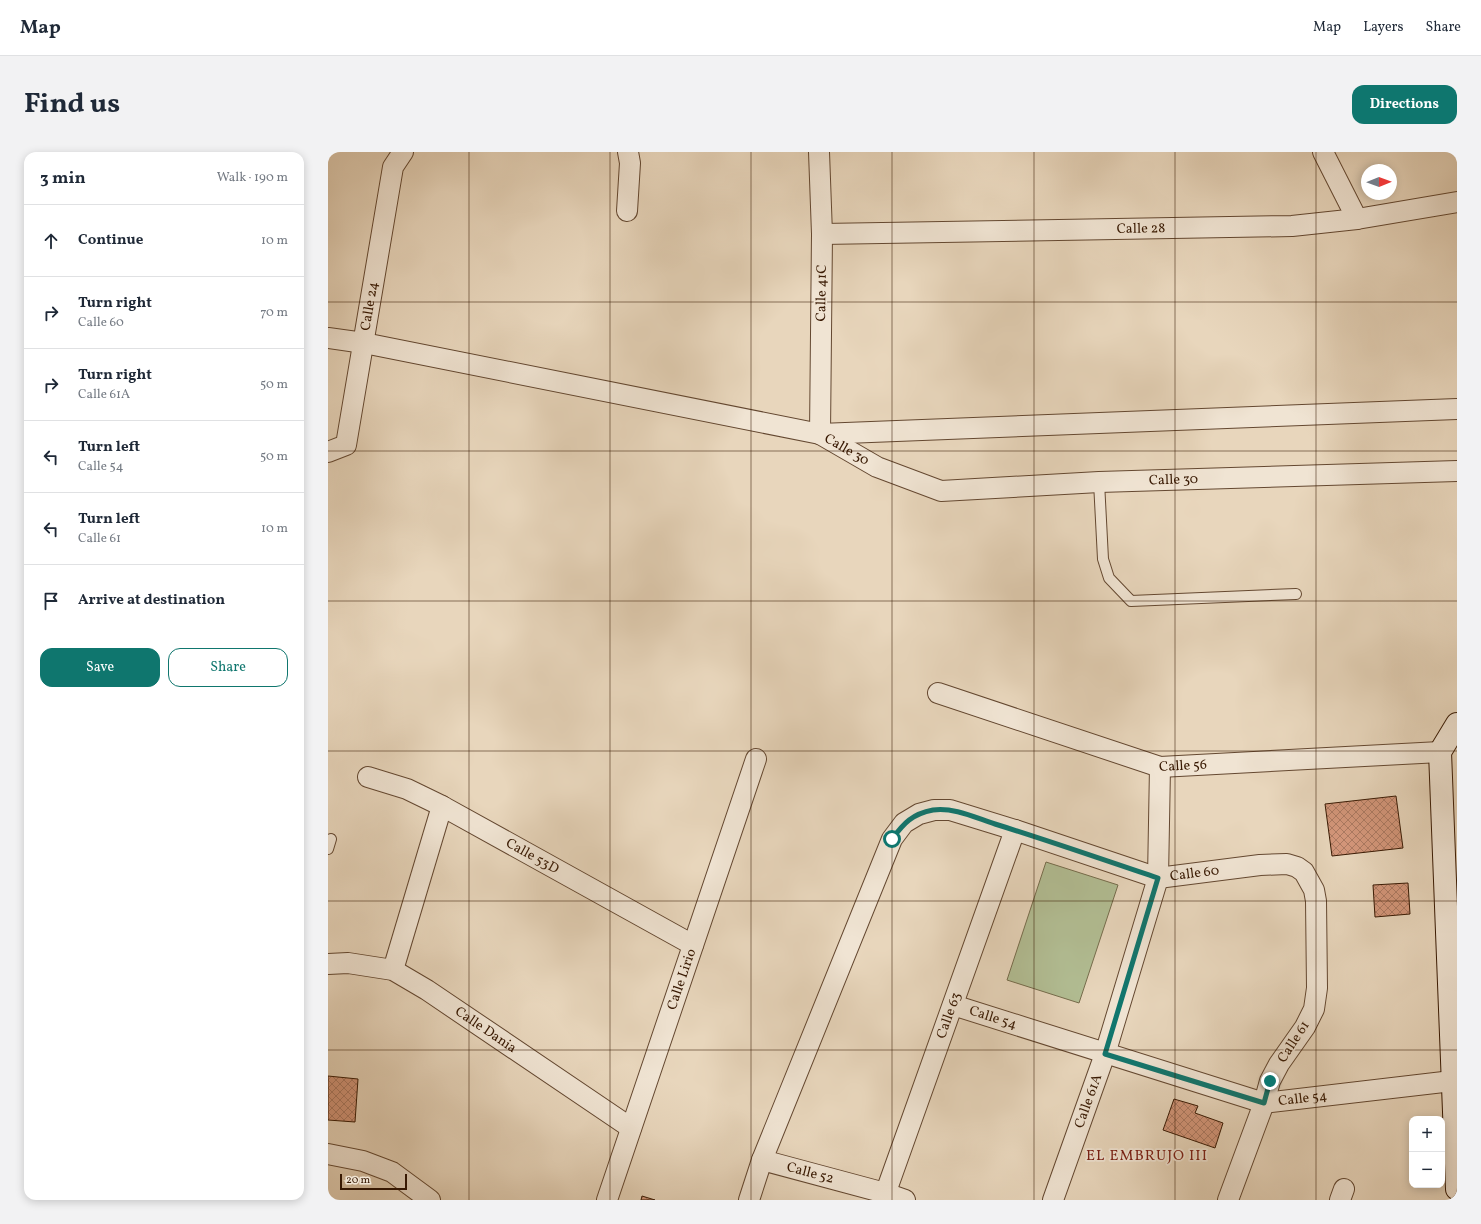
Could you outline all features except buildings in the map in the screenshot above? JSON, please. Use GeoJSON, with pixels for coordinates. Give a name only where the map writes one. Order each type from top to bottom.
{"type":"FeatureCollection","features":[{"type":"Feature","properties":{"kind":"street","name":"Calle 24"},"geometry":{"type":"LineString","coordinates":[[328,452],[346,445],[393,167],[403,152]]}},
{"type":"Feature","properties":{"kind":"street"},"geometry":{"type":"LineString","coordinates":[[627,211],[630,163],[628,152]]}},
{"type":"Feature","properties":{"kind":"street","name":"Calle 41C"},"geometry":{"type":"LineString","coordinates":[[818,152],[822,234],[820,434]]}},
{"type":"Feature","properties":{"kind":"street"},"geometry":{"type":"LineString","coordinates":[[1323,152],[1357,219]]}},
{"type":"Feature","properties":{"kind":"street","name":"Calle 28"},"geometry":{"type":"LineString","coordinates":[[822,234],[1292,226],[1357,219],[1457,202]]}},
{"type":"Feature","properties":{"kind":"street"},"geometry":{"type":"LineString","coordinates":[[328,338],[364,343],[820,434]]}},
{"type":"Feature","properties":{"kind":"street","name":"Calle 30"},"geometry":{"type":"LineString","coordinates":[[820,434],[1457,409]]}},
{"type":"Feature","properties":{"kind":"street","name":"Calle 30"},"geometry":{"type":"LineString","coordinates":[[820,434],[877,467],[941,491],[1099,482],[1457,471]]}},
{"type":"Feature","properties":{"kind":"street","name":"Calle 56"},"geometry":{"type":"LineString","coordinates":[[938,693],[1160,768],[1440,752]]}},
{"type":"Feature","properties":{"kind":"street"},"geometry":{"type":"LineString","coordinates":[[1457,724],[1440,752],[1457,1189]]}},
{"type":"Feature","properties":{"kind":"street","name":"Calle Lirio"},"geometry":{"type":"LineString","coordinates":[[607,1200],[756,759]]}},
{"type":"Feature","properties":{"kind":"street","name":"Calle 61A"},"geometry":{"type":"LineString","coordinates":[[1053,1200],[1105,1054],[1158,878],[1160,768]]}},
{"type":"Feature","properties":{"kind":"street","name":"Calle 53D"},"geometry":{"type":"LineString","coordinates":[[368,777],[407,789],[442,806],[693,945]]}},
{"type":"Feature","properties":{"kind":"street"},"geometry":{"type":"LineString","coordinates":[[392,970],[442,806]]}},
{"type":"Feature","properties":{"kind":"street","name":"Calle 60"},"geometry":{"type":"LineString","coordinates":[[762,1160],[892,839],[904,823],[919,814],[934,810],[950,810],[1158,878],[1260,865],[1287,864],[1297,867],[1304,872],[1308,878]]}},
{"type":"Feature","properties":{"kind":"street","name":"Calle 63"},"geometry":{"type":"LineString","coordinates":[[884,1197],[1015,830]]}},
{"type":"Feature","properties":{"kind":"street","name":"Calle 61"},"geometry":{"type":"LineString","coordinates":[[1228,1200],[1264,1103],[1270,1081],[1279,1064],[1305,1027],[1314,1009],[1317,988],[1316,900],[1314,890],[1308,878]]}},
{"type":"Feature","properties":{"kind":"street","name":"Calle Dania"},"geometry":{"type":"LineString","coordinates":[[328,964],[348,963],[392,970],[427,990],[631,1128]]}},
{"type":"Feature","properties":{"kind":"street","name":"Calle 54"},"geometry":{"type":"LineString","coordinates":[[953,1004],[1105,1054],[1264,1103],[1452,1081]]}},
{"type":"Feature","properties":{"kind":"street"},"geometry":{"type":"LineString","coordinates":[[328,1154],[363,1161],[392,1172],[430,1200]]}},
{"type":"Feature","properties":{"kind":"street"},"geometry":{"type":"LineString","coordinates":[[749,1200],[762,1160]]}},
{"type":"Feature","properties":{"kind":"street","name":"Calle 52"},"geometry":{"type":"LineString","coordinates":[[762,1160],[884,1197],[905,1200]]}},
{"type":"Feature","properties":{"kind":"lane"},"geometry":{"type":"LineString","coordinates":[[1099,482],[1103,559],[1109,578],[1131,601],[1296,594]]}},
{"type":"Feature","properties":{"kind":"green space"},"geometry":{"type":"Polygon","coordinates":[[[1046,862],[1118,885],[1079,1003],[1007,980],[1046,862]]]}},
{"type":"Feature","properties":{"kind":"district","name":"EL EMBRUJO III"},"geometry":{"type":"Point","coordinates":[1147,1156]}},
{"type":"Feature","properties":{"kind":"route"},"geometry":{"type":"LineString","coordinates":[[892,839],[904,823],[919,814],[934,810],[950,810],[1158,878],[1105,1054],[1264,1103],[1270,1081]]}}]}
